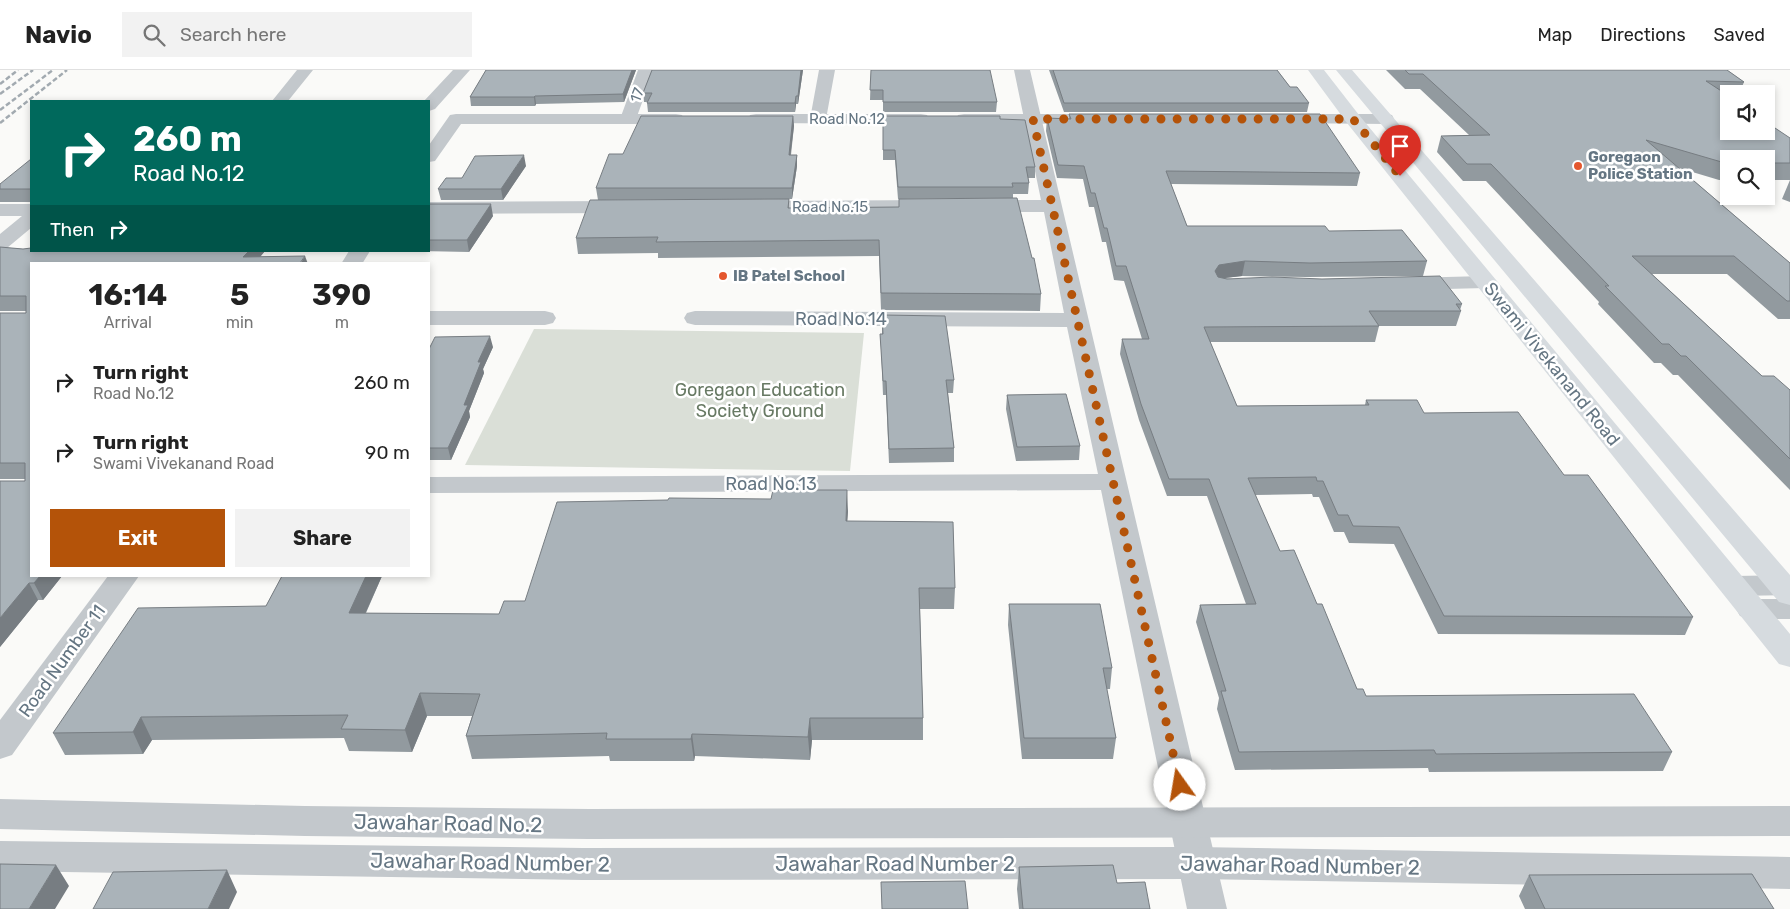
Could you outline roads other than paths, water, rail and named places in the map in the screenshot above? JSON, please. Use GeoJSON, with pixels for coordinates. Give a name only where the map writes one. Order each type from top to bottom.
{"type":"FeatureCollection","features":[{"type":"Feature","properties":{"kind":"main road","name":"Swami Vivekanand Road"},"geometry":{"type":"LineString","coordinates":[[1316,70],[1353,119],[1790,656]]}},
{"type":"Feature","properties":{"kind":"main road","name":"Swami Vivekanand Road"},"geometry":{"type":"LineString","coordinates":[[1344,70],[1788,594]]}},
{"type":"Feature","properties":{"kind":"street"},"geometry":{"type":"LineString","coordinates":[[281,100],[305,70]]}},
{"type":"Feature","properties":{"kind":"street"},"geometry":{"type":"LineString","coordinates":[[430,105],[462,70]]}},
{"type":"Feature","properties":{"kind":"street","name":"17"},"geometry":{"type":"LineString","coordinates":[[628,119],[646,70]]}},
{"type":"Feature","properties":{"kind":"street"},"geometry":{"type":"LineString","coordinates":[[818,119],[827,70]]}},
{"type":"Feature","properties":{"kind":"street"},"geometry":{"type":"LineString","coordinates":[[1022,70],[1207,909]]}},
{"type":"Feature","properties":{"kind":"street"},"geometry":{"type":"LineString","coordinates":[[430,119],[694,119]]}},
{"type":"Feature","properties":{"kind":"street"},"geometry":{"type":"LineString","coordinates":[[430,156],[456,119]]}},
{"type":"Feature","properties":{"kind":"street","name":"Road No.12"},"geometry":{"type":"LineString","coordinates":[[742,119],[1101,119]]}},
{"type":"Feature","properties":{"kind":"street"},"geometry":{"type":"LineString","coordinates":[[1266,119],[1386,119]]}},
{"type":"Feature","properties":{"kind":"street","name":"Road No.15"},"geometry":{"type":"LineString","coordinates":[[735,207],[1052,206]]}},
{"type":"Feature","properties":{"kind":"street"},"geometry":{"type":"LineString","coordinates":[[430,208],[646,207]]}},
{"type":"Feature","properties":{"kind":"street"},"geometry":{"type":"LineString","coordinates":[[0,210],[30,211]]}},
{"type":"Feature","properties":{"kind":"street"},"geometry":{"type":"LineString","coordinates":[[0,244],[30,212]]}},
{"type":"Feature","properties":{"kind":"street"},"geometry":{"type":"LineString","coordinates":[[1384,284],[1486,282]]}},
{"type":"Feature","properties":{"kind":"street"},"geometry":{"type":"LineString","coordinates":[[430,318],[545,318]]}},
{"type":"Feature","properties":{"kind":"street","name":"Road No.14"},"geometry":{"type":"LineString","coordinates":[[695,318],[1077,320]]}},
{"type":"Feature","properties":{"kind":"street","name":"Road No.13"},"geometry":{"type":"LineString","coordinates":[[430,486],[1113,482]]}},
{"type":"Feature","properties":{"kind":"street","name":"Road Number 11"},"geometry":{"type":"LineString","coordinates":[[0,746],[123,577]]}},
{"type":"Feature","properties":{"kind":"street"},"geometry":{"type":"LineString","coordinates":[[1742,597],[1788,594]]}},
{"type":"Feature","properties":{"kind":"street","name":"Jawahar Road No.2"},"geometry":{"type":"LineString","coordinates":[[0,814],[305,821],[590,824]]}},
{"type":"Feature","properties":{"kind":"street"},"geometry":{"type":"LineString","coordinates":[[583,864],[590,824],[1790,821]]}},
{"type":"Feature","properties":{"kind":"street"},"geometry":{"type":"LineString","coordinates":[[698,864],[702,824]]}},
{"type":"Feature","properties":{"kind":"street","name":"Jawahar Road Number 2"},"geometry":{"type":"LineString","coordinates":[[0,856],[583,864],[1196,863],[1790,873]]}},
{"type":"Feature","properties":{"kind":"railway"},"geometry":{"type":"LineString","coordinates":[[0,84],[18,70]]}},
{"type":"Feature","properties":{"kind":"railway"},"geometry":{"type":"LineString","coordinates":[[0,94],[33,70]]}},
{"type":"Feature","properties":{"kind":"railway"},"geometry":{"type":"LineString","coordinates":[[0,110],[53,70]]}},
{"type":"Feature","properties":{"kind":"railway"},"geometry":{"type":"LineString","coordinates":[[0,123],[67,70]]}},
{"type":"Feature","properties":{"kind":"place","name":"Goregaon Police Station"},"geometry":{"type":"Point","coordinates":[1578,166]}},
{"type":"Feature","properties":{"kind":"place","name":"IB Patel School"},"geometry":{"type":"Point","coordinates":[723,276]}},
{"type":"Feature","properties":{"kind":"park label","name":"Goregaon Education Society Ground"},"geometry":{"type":"Point","coordinates":[760,400]}}]}
